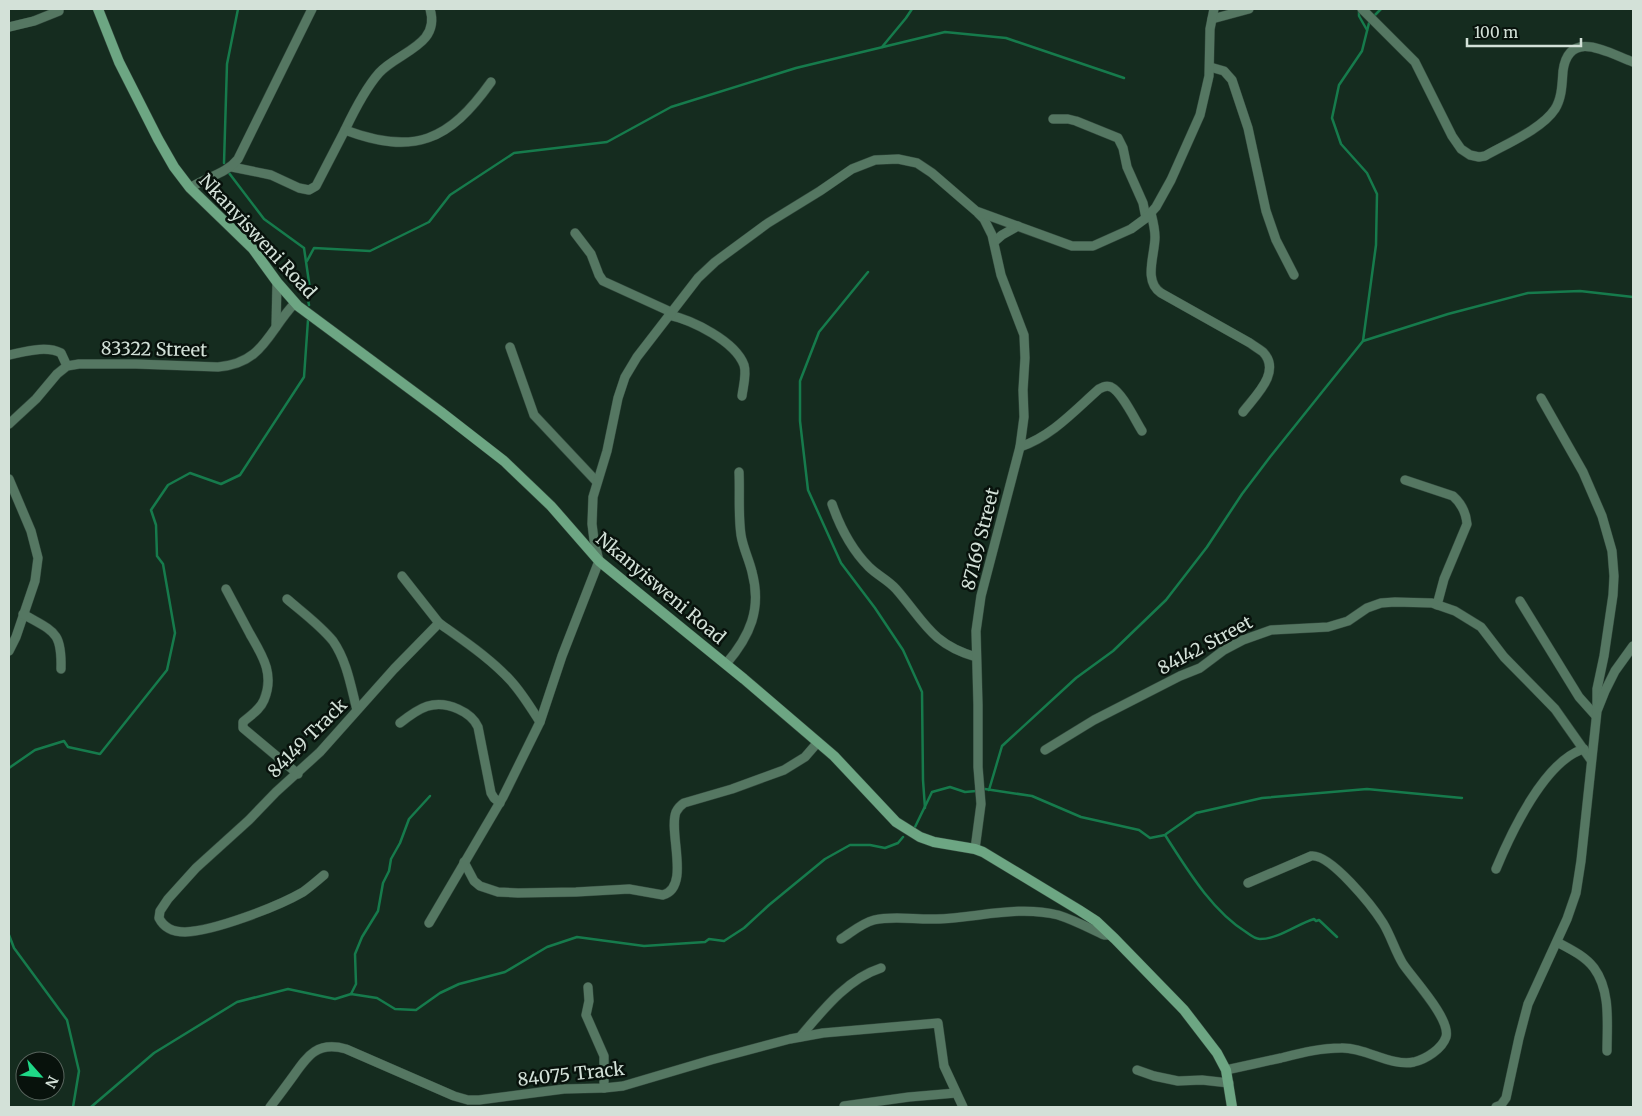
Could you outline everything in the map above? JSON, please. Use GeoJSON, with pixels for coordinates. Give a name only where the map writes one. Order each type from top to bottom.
{"type":"FeatureCollection","features":[{"type":"Feature","properties":{"kind":"street"},"geometry":{"type":"LineString","coordinates":[[9,28],[34,21],[59,11],[59,9]]}},
{"type":"Feature","properties":{"kind":"street","name":"Nkanyisweni Road"},"geometry":{"type":"LineString","coordinates":[[98,9],[119,62],[174,167],[190,188],[252,249],[295,303],[442,412],[504,461],[551,506],[599,561],[726,664],[818,742],[904,828],[934,842],[975,849],[996,859],[1096,921],[1184,1010],[1217,1053],[1226,1070],[1232,1107]]}},
{"type":"Feature","properties":{"kind":"street"},"geometry":{"type":"LineString","coordinates":[[190,188],[232,166],[244,150],[312,9]]}},
{"type":"Feature","properties":{"kind":"street"},"geometry":{"type":"LineString","coordinates":[[232,166],[271,176],[299,188],[309,190],[316,186],[350,118],[377,76],[385,67],[426,38],[431,29],[433,18],[430,9]]}},
{"type":"Feature","properties":{"kind":"street"},"geometry":{"type":"LineString","coordinates":[[429,923],[500,803],[540,722],[562,656],[599,561],[594,540],[591,512],[593,497],[609,446],[618,398],[625,377],[637,357],[698,278],[715,262],[768,223],[820,191],[852,168],[865,162],[887,158],[907,160],[932,173],[976,211],[1072,246],[1087,246],[1115,237],[1149,216],[1172,180],[1194,130],[1204,104],[1210,67],[1210,29],[1213,12],[1249,9]]}},
{"type":"Feature","properties":{"kind":"street"},"geometry":{"type":"LineString","coordinates":[[1362,9],[1415,62],[1460,149],[1470,155],[1480,157],[1485,156],[1535,127],[1547,118],[1560,98],[1564,69],[1569,55],[1578,47],[1588,45],[1633,62]]}},
{"type":"Feature","properties":{"kind":"street"},"geometry":{"type":"LineString","coordinates":[[1210,67],[1224,71],[1232,80],[1248,128],[1266,211],[1276,240],[1294,274]]}},
{"type":"Feature","properties":{"kind":"street"},"geometry":{"type":"LineString","coordinates":[[345,130],[364,137],[387,142],[409,142],[428,139],[454,125],[477,102],[491,82]]}},
{"type":"Feature","properties":{"kind":"street"},"geometry":{"type":"LineString","coordinates":[[1053,119],[1076,121],[1118,138],[1123,148],[1127,167],[1149,216],[1155,239],[1152,277],[1154,288],[1250,343],[1263,353],[1268,360],[1271,368],[1268,378],[1243,412]]}},
{"type":"Feature","properties":{"kind":"street","name":"87169 Street"},"geometry":{"type":"LineString","coordinates":[[975,849],[981,804],[978,767],[976,631],[981,596],[1020,447],[1024,417],[1025,343],[1022,327],[1002,275],[994,242],[984,219],[976,211]]}},
{"type":"Feature","properties":{"kind":"street"},"geometry":{"type":"LineString","coordinates":[[994,242],[1002,234],[1018,226]]}},
{"type":"Feature","properties":{"kind":"street"},"geometry":{"type":"LineString","coordinates":[[575,233],[591,254],[600,278],[605,283],[698,325],[716,337],[739,357],[744,365],[745,372],[742,396]]}},
{"type":"Feature","properties":{"kind":"street"},"geometry":{"type":"LineString","coordinates":[[276,328],[277,282]]}},
{"type":"Feature","properties":{"kind":"street","name":"83322 Street"},"geometry":{"type":"LineString","coordinates":[[67,366],[79,364],[127,364],[227,366],[249,357],[258,350],[295,303]]}},
{"type":"Feature","properties":{"kind":"street"},"geometry":{"type":"LineString","coordinates":[[510,347],[534,415],[597,482]]}},
{"type":"Feature","properties":{"kind":"street"},"geometry":{"type":"LineString","coordinates":[[9,355],[36,350],[54,350],[61,353],[67,366],[9,424]]}},
{"type":"Feature","properties":{"kind":"street"},"geometry":{"type":"LineString","coordinates":[[1020,447],[1044,436],[1058,426],[1099,389],[1105,386],[1114,389],[1119,394],[1142,431]]}},
{"type":"Feature","properties":{"kind":"street"},"geometry":{"type":"LineString","coordinates":[[1500,1106],[1506,1098],[1528,1004],[1573,904],[1578,884],[1597,714],[1597,689],[1613,596],[1612,551],[1602,516],[1583,472],[1541,398]]}},
{"type":"Feature","properties":{"kind":"street"},"geometry":{"type":"LineString","coordinates":[[726,664],[749,631],[756,600],[753,573],[741,535],[739,472]]}},
{"type":"Feature","properties":{"kind":"street"},"geometry":{"type":"LineString","coordinates":[[9,479],[31,531],[38,558],[35,580],[9,651]]}},
{"type":"Feature","properties":{"kind":"street"},"geometry":{"type":"LineString","coordinates":[[1405,480],[1453,496],[1459,502],[1467,517],[1467,524],[1444,579],[1437,605]]}},
{"type":"Feature","properties":{"kind":"street"},"geometry":{"type":"LineString","coordinates":[[832,504],[840,524],[870,568],[894,587],[937,638],[952,648],[976,657]]}},
{"type":"Feature","properties":{"kind":"street"},"geometry":{"type":"LineString","coordinates":[[402,576],[439,623],[479,652],[513,682],[540,722]]}},
{"type":"Feature","properties":{"kind":"street"},"geometry":{"type":"LineString","coordinates":[[226,589],[263,655],[267,670],[268,685],[264,700],[256,712],[243,722],[242,726],[298,774]]}},
{"type":"Feature","properties":{"kind":"street"},"geometry":{"type":"LineString","coordinates":[[287,599],[334,642],[348,674],[357,710]]}},
{"type":"Feature","properties":{"kind":"street"},"geometry":{"type":"LineString","coordinates":[[1520,600],[1579,698],[1597,714]]}},
{"type":"Feature","properties":{"kind":"street","name":"84142 Street"},"geometry":{"type":"LineString","coordinates":[[1045,750],[1094,720],[1180,676],[1200,668],[1224,650],[1258,634],[1271,630],[1328,627],[1348,621],[1367,608],[1381,603],[1415,602],[1437,605],[1455,612],[1481,627],[1504,656],[1555,709],[1592,760]]}},
{"type":"Feature","properties":{"kind":"street"},"geometry":{"type":"LineString","coordinates":[[23,614],[46,628],[57,638],[61,646],[61,669]]}},
{"type":"Feature","properties":{"kind":"street","name":"84149 Track"},"geometry":{"type":"LineString","coordinates":[[324,875],[304,892],[282,903],[202,930],[184,932],[172,930],[164,926],[159,918],[160,911],[168,900],[196,868],[320,752],[439,623]]}},
{"type":"Feature","properties":{"kind":"street"},"geometry":{"type":"LineString","coordinates":[[1597,714],[1605,691],[1615,671],[1633,646]]}},
{"type":"Feature","properties":{"kind":"street"},"geometry":{"type":"LineString","coordinates":[[400,723],[429,705],[441,704],[454,707],[468,715],[475,721],[478,728],[491,793],[500,803]]}},
{"type":"Feature","properties":{"kind":"street"},"geometry":{"type":"LineString","coordinates":[[464,862],[474,881],[480,886],[498,892],[566,892],[629,889],[663,894],[668,893],[675,885],[677,876],[675,819],[679,807],[684,803],[732,789],[784,770],[805,757],[818,742]]}},
{"type":"Feature","properties":{"kind":"street"},"geometry":{"type":"LineString","coordinates":[[1496,869],[1507,843],[1538,790],[1554,769],[1566,758],[1574,752],[1584,749]]}},
{"type":"Feature","properties":{"kind":"street"},"geometry":{"type":"LineString","coordinates":[[1226,1070],[1309,1051],[1342,1048],[1368,1052],[1399,1062],[1415,1062],[1439,1048],[1446,1037],[1447,1030],[1443,1018],[1400,958],[1378,916],[1358,891],[1328,861],[1318,856],[1310,856],[1248,883]]}},
{"type":"Feature","properties":{"kind":"street"},"geometry":{"type":"LineString","coordinates":[[842,939],[861,925],[877,919],[942,919],[991,913],[1036,912],[1058,915],[1104,935],[1111,935]]}},
{"type":"Feature","properties":{"kind":"street"},"geometry":{"type":"LineString","coordinates":[[1557,942],[1577,952],[1594,968],[1601,983],[1604,990],[1607,1016],[1607,1051]]}},
{"type":"Feature","properties":{"kind":"street"},"geometry":{"type":"LineString","coordinates":[[800,1037],[848,986],[866,974],[881,968]]}},
{"type":"Feature","properties":{"kind":"street"},"geometry":{"type":"LineString","coordinates":[[588,987],[589,1000],[586,1015],[604,1056],[604,1088]]}},
{"type":"Feature","properties":{"kind":"street","name":"84075 Track"},"geometry":{"type":"LineString","coordinates":[[270,1107],[304,1060],[316,1050],[327,1047],[338,1046],[346,1048],[454,1096],[468,1100],[564,1089],[604,1088],[632,1084],[768,1044],[800,1037],[823,1033],[938,1024],[941,1057],[956,1093]]}},
{"type":"Feature","properties":{"kind":"street"},"geometry":{"type":"LineString","coordinates":[[1137,1070],[1178,1081],[1202,1080],[1229,1083]]}},
{"type":"Feature","properties":{"kind":"street"},"geometry":{"type":"LineString","coordinates":[[844,1106],[956,1093],[963,1107]]}},
{"type":"Feature","properties":{"kind":"waterway"},"geometry":{"type":"LineString","coordinates":[[224,163],[227,64],[238,9]]}},
{"type":"Feature","properties":{"kind":"waterway"},"geometry":{"type":"LineString","coordinates":[[882,47],[912,9]]}},
{"type":"Feature","properties":{"kind":"waterway"},"geometry":{"type":"LineString","coordinates":[[1374,16],[1381,9]]}},
{"type":"Feature","properties":{"kind":"waterway"},"geometry":{"type":"LineString","coordinates":[[1359,10],[1359,16],[1367,30]]}},
{"type":"Feature","properties":{"kind":"waterway"},"geometry":{"type":"LineString","coordinates":[[989,790],[1002,746],[1076,678],[1113,651],[1166,600],[1207,547],[1242,494],[1270,457],[1363,341],[1376,245],[1377,194],[1367,173],[1341,144],[1332,118],[1339,85],[1362,51],[1369,23]]}},
{"type":"Feature","properties":{"kind":"waterway"},"geometry":{"type":"LineString","coordinates":[[307,261],[314,248],[370,251],[429,222],[450,195],[514,153],[607,142],[671,107],[796,68],[945,32],[1006,38],[1124,78]]}},
{"type":"Feature","properties":{"kind":"waterway"},"geometry":{"type":"LineString","coordinates":[[229,173],[264,219],[304,248],[310,289],[307,295],[309,305]]}},
{"type":"Feature","properties":{"kind":"waterway"},"geometry":{"type":"LineString","coordinates":[[868,272],[819,332],[800,381],[800,421],[808,490],[841,563],[875,608],[903,650],[922,692],[925,808]]}},
{"type":"Feature","properties":{"kind":"waterway"},"geometry":{"type":"LineString","coordinates":[[1363,341],[1448,314],[1528,293],[1580,291],[1633,297]]}},
{"type":"Feature","properties":{"kind":"waterway"},"geometry":{"type":"LineString","coordinates":[[9,768],[35,750],[64,741],[68,747],[100,754],[167,670],[175,633],[163,564],[157,556],[156,525],[151,510],[168,485],[190,473],[221,484],[240,475],[304,377],[308,320]]}},
{"type":"Feature","properties":{"kind":"waterway"},"geometry":{"type":"LineString","coordinates":[[915,827],[932,792],[950,787],[965,792],[976,791]]}},
{"type":"Feature","properties":{"kind":"waterway"},"geometry":{"type":"LineString","coordinates":[[985,789],[1032,796],[1081,817],[1139,830],[1150,838],[1165,835],[1191,875],[1211,901],[1233,923],[1254,938],[1274,937],[1314,919],[1316,921],[1319,920],[1337,937]]}},
{"type":"Feature","properties":{"kind":"waterway"},"geometry":{"type":"LineString","coordinates":[[1166,834],[1196,813],[1262,798],[1367,789],[1462,798]]}},
{"type":"Feature","properties":{"kind":"waterway"},"geometry":{"type":"LineString","coordinates":[[351,994],[356,984],[355,954],[362,937],[378,911],[383,883],[389,871],[391,859],[400,843],[409,819],[430,796]]}},
{"type":"Feature","properties":{"kind":"waterway"},"geometry":{"type":"LineString","coordinates":[[91,1107],[154,1053],[237,1002],[288,989],[335,999],[351,994],[377,998],[395,1009],[416,1010],[440,993],[459,984],[505,972],[547,947],[577,937],[644,946],[705,942],[709,939],[724,941],[744,928],[825,859],[850,845],[870,845],[885,848],[898,843],[903,837]]}},
{"type":"Feature","properties":{"kind":"waterway"},"geometry":{"type":"LineString","coordinates":[[9,935],[14,948],[67,1020],[79,1071],[73,1107]]}}]}
